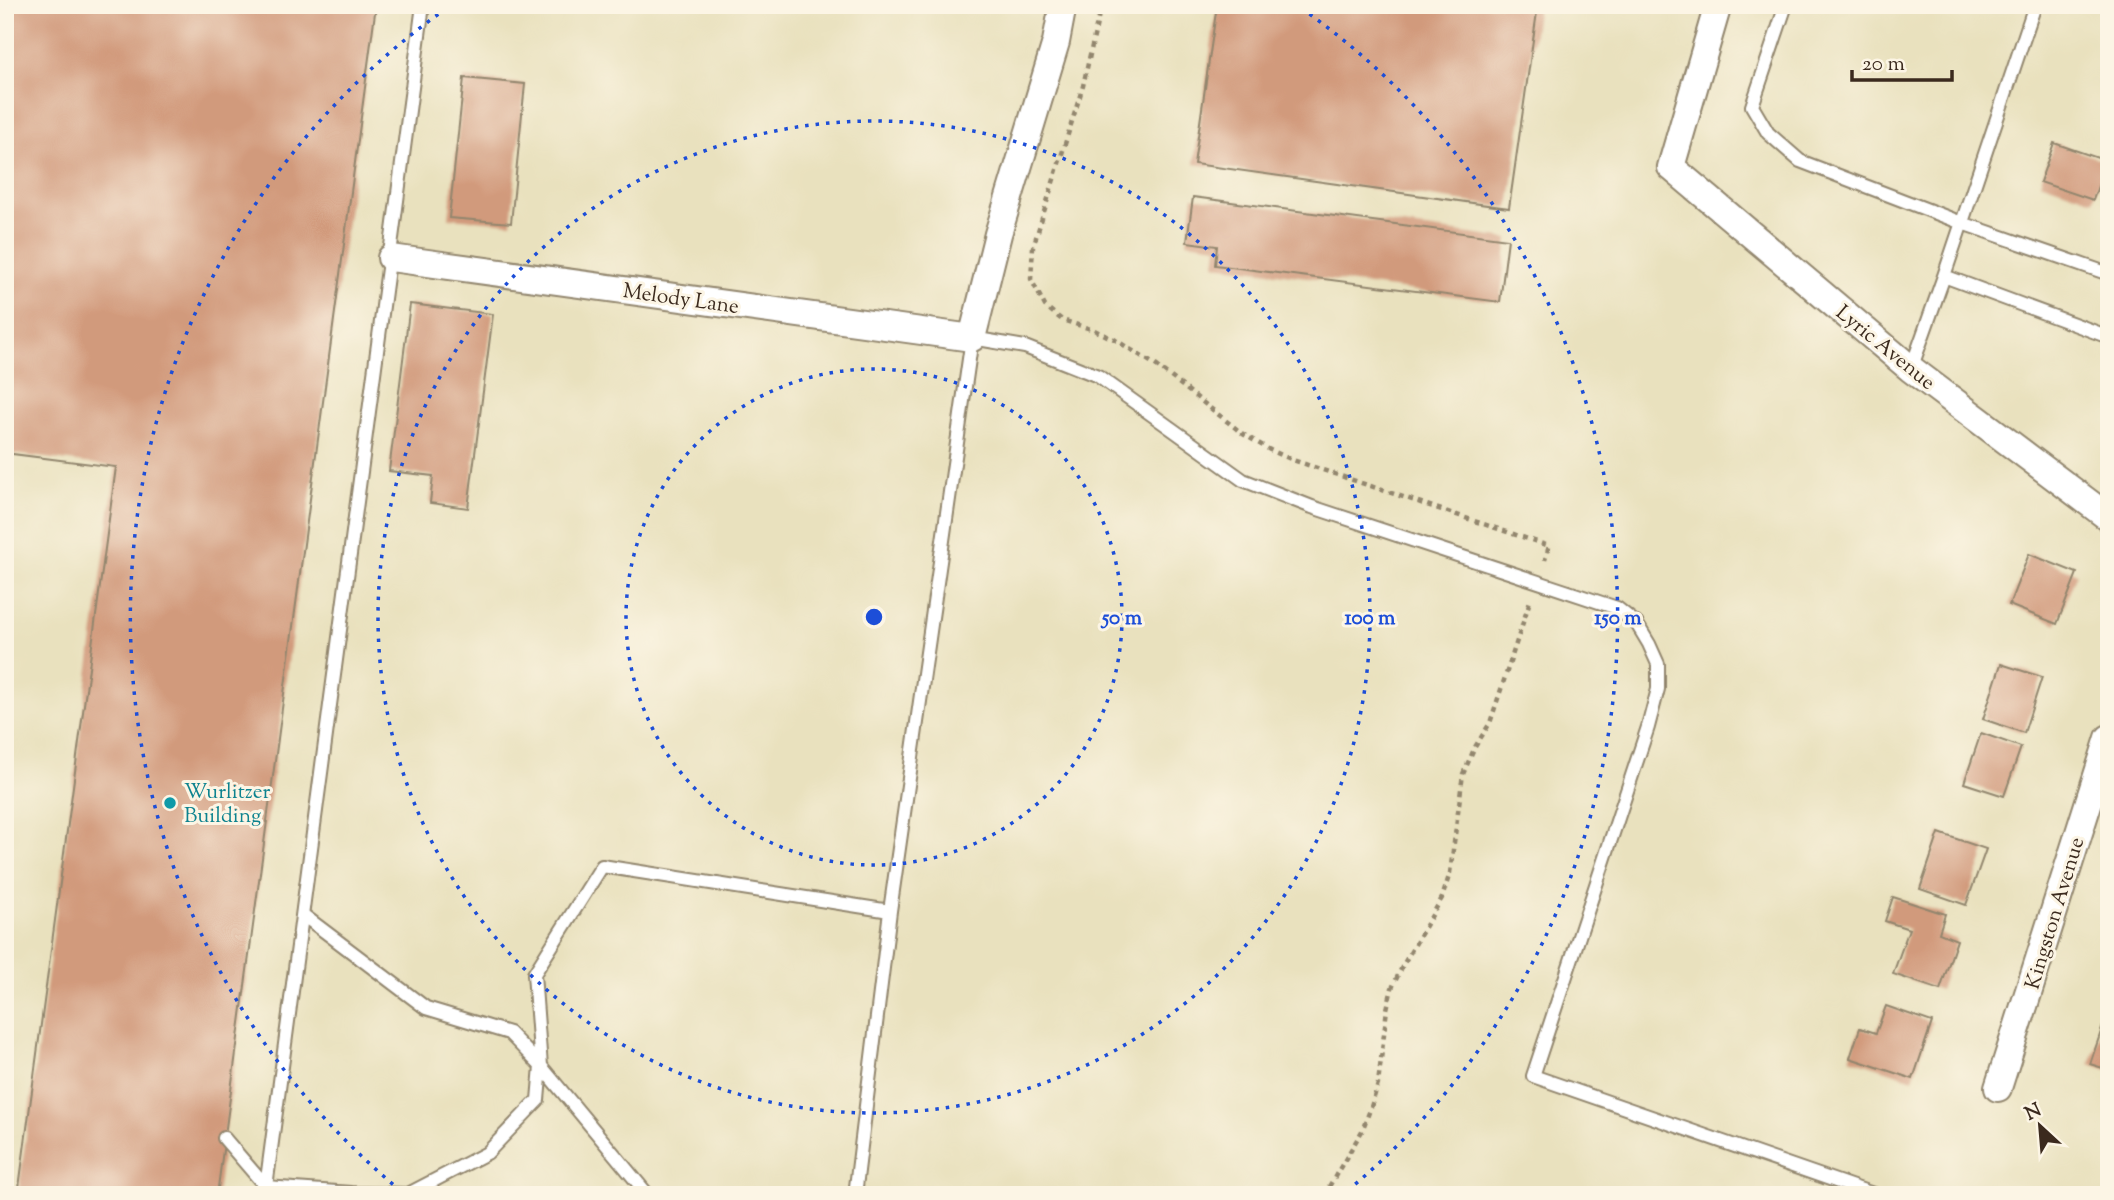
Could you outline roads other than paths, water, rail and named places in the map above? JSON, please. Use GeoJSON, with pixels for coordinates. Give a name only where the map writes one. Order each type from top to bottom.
{"type":"FeatureCollection","features":[{"type":"Feature","properties":{"kind":"street"},"geometry":{"type":"LineString","coordinates":[[971,338],[998,234],[1056,42],[1063,5]]}},
{"type":"Feature","properties":{"kind":"street","name":"Lyric Avenue"},"geometry":{"type":"LineString","coordinates":[[1718,5],[1671,167],[1911,369],[2109,518]]}},
{"type":"Feature","properties":{"kind":"street","name":"Melody Lane"},"geometry":{"type":"LineString","coordinates":[[391,258],[971,338]]}},
{"type":"Feature","properties":{"kind":"street","name":"Kingston Avenue"},"geometry":{"type":"LineString","coordinates":[[1998,1088],[2109,738]]}},
{"type":"Feature","properties":{"kind":"lane"},"geometry":{"type":"LineString","coordinates":[[266,1187],[423,5]]}},
{"type":"Feature","properties":{"kind":"lane"},"geometry":{"type":"LineString","coordinates":[[1786,5],[1752,106],[1768,133],[1800,161],[1962,223],[2109,274]]}},
{"type":"Feature","properties":{"kind":"lane"},"geometry":{"type":"LineString","coordinates":[[1911,369],[2035,5]]}},
{"type":"Feature","properties":{"kind":"lane"},"geometry":{"type":"LineString","coordinates":[[1944,276],[2109,337]]}},
{"type":"Feature","properties":{"kind":"lane"},"geometry":{"type":"LineString","coordinates":[[855,1195],[890,911],[971,338],[1025,347],[1098,376],[1243,480],[1312,507],[1594,599],[1616,608],[1637,624],[1658,664],[1658,689],[1648,727],[1533,1076],[1876,1195]]}},
{"type":"Feature","properties":{"kind":"lane"},"geometry":{"type":"LineString","coordinates":[[224,1138],[266,1187],[351,1193],[408,1194],[486,1153],[538,1100],[541,1066],[534,974],[602,866],[890,911]]}},
{"type":"Feature","properties":{"kind":"lane"},"geometry":{"type":"LineString","coordinates":[[303,915],[426,1008],[509,1033],[541,1066],[648,1195]]}},
{"type":"Feature","properties":{"kind":"place","name":"Wurlitzer Building"},"geometry":{"type":"Point","coordinates":[170,803]}}]}
